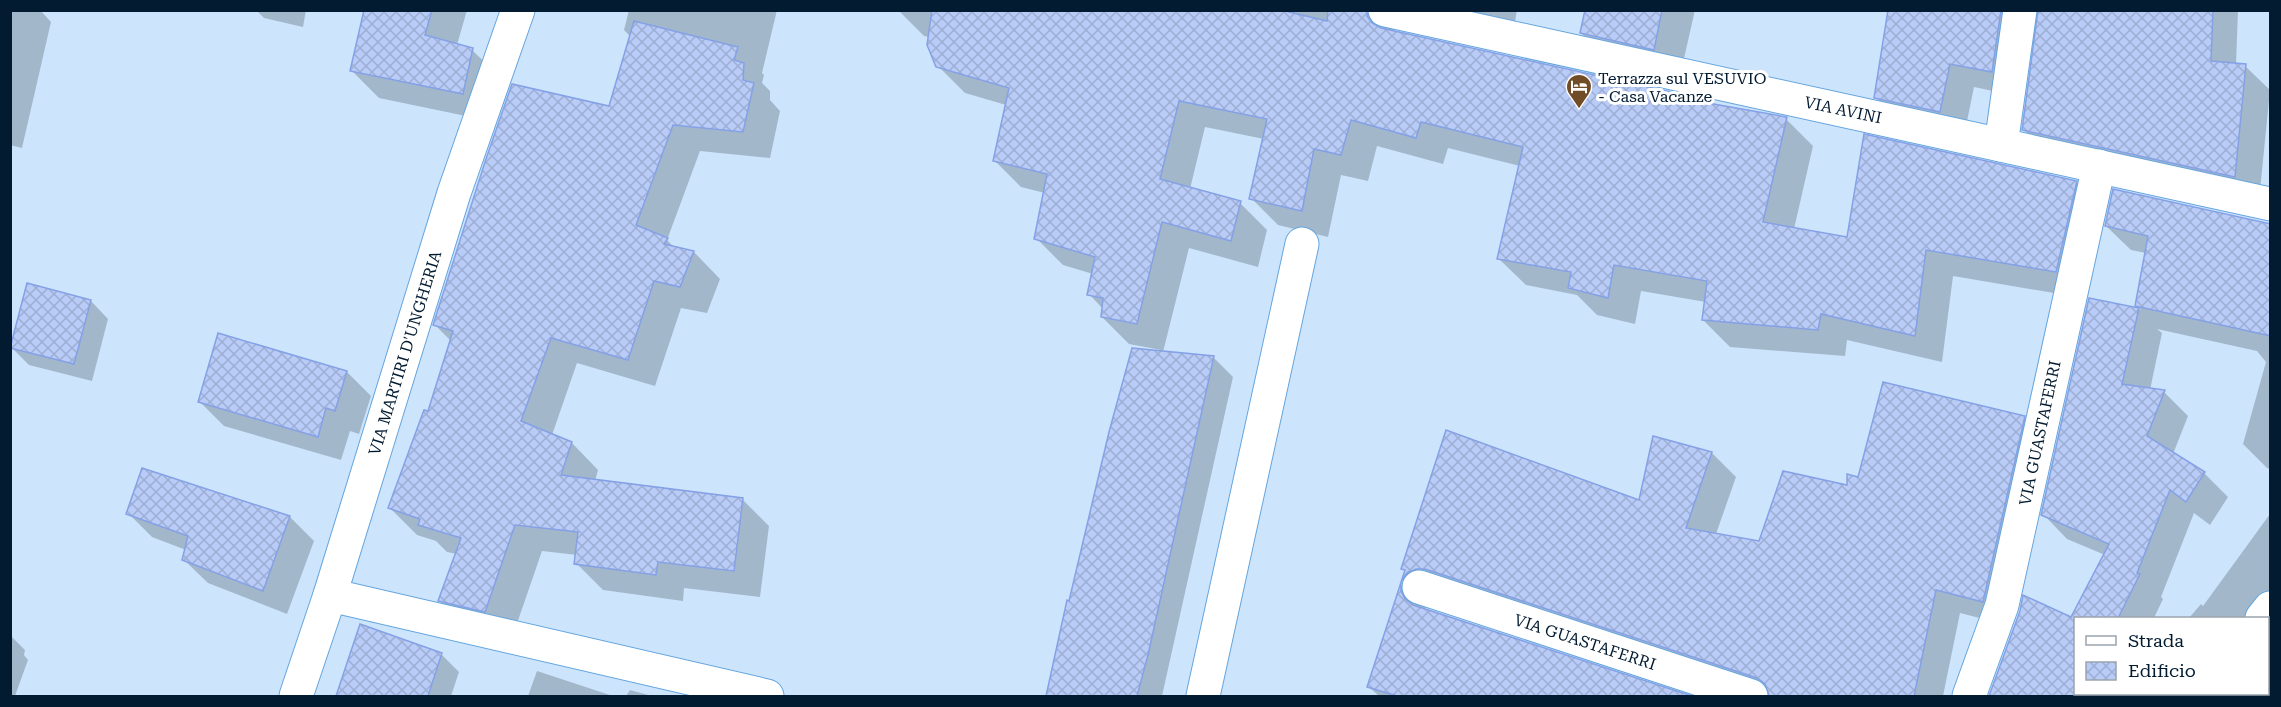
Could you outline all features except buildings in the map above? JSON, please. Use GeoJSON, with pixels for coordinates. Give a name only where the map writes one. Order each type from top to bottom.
{"type":"FeatureCollection","features":[{"type":"Feature","properties":{"kind":"street","name":"VIA MARTIRI D'UNGHERIA"},"geometry":{"type":"LineString","coordinates":[[296,696],[330,595],[454,193],[518,10]]}},
{"type":"Feature","properties":{"kind":"street"},"geometry":{"type":"LineString","coordinates":[[2001,145],[2020,10]]}},
{"type":"Feature","properties":{"kind":"street","name":"VIA AVINI"},"geometry":{"type":"LineString","coordinates":[[1405,13],[2271,204]]}},
{"type":"Feature","properties":{"kind":"street","name":"VIA GUASTAFERRI"},"geometry":{"type":"LineString","coordinates":[[1969,696],[2002,606],[2099,166]]}},
{"type":"Feature","properties":{"kind":"street"},"geometry":{"type":"LineString","coordinates":[[1203,696],[1302,244]]}},
{"type":"Feature","properties":{"kind":"street","name":"VIA GUASTAFERRI"},"geometry":{"type":"LineString","coordinates":[[1419,587],[1751,696]]}},
{"type":"Feature","properties":{"kind":"street"},"geometry":{"type":"LineString","coordinates":[[330,595],[767,696]]}},
{"type":"Feature","properties":{"kind":"place","name":"Terrazza sul VESUVIO - Casa Vacanze"},"geometry":{"type":"Point","coordinates":[1579,110]}}]}
